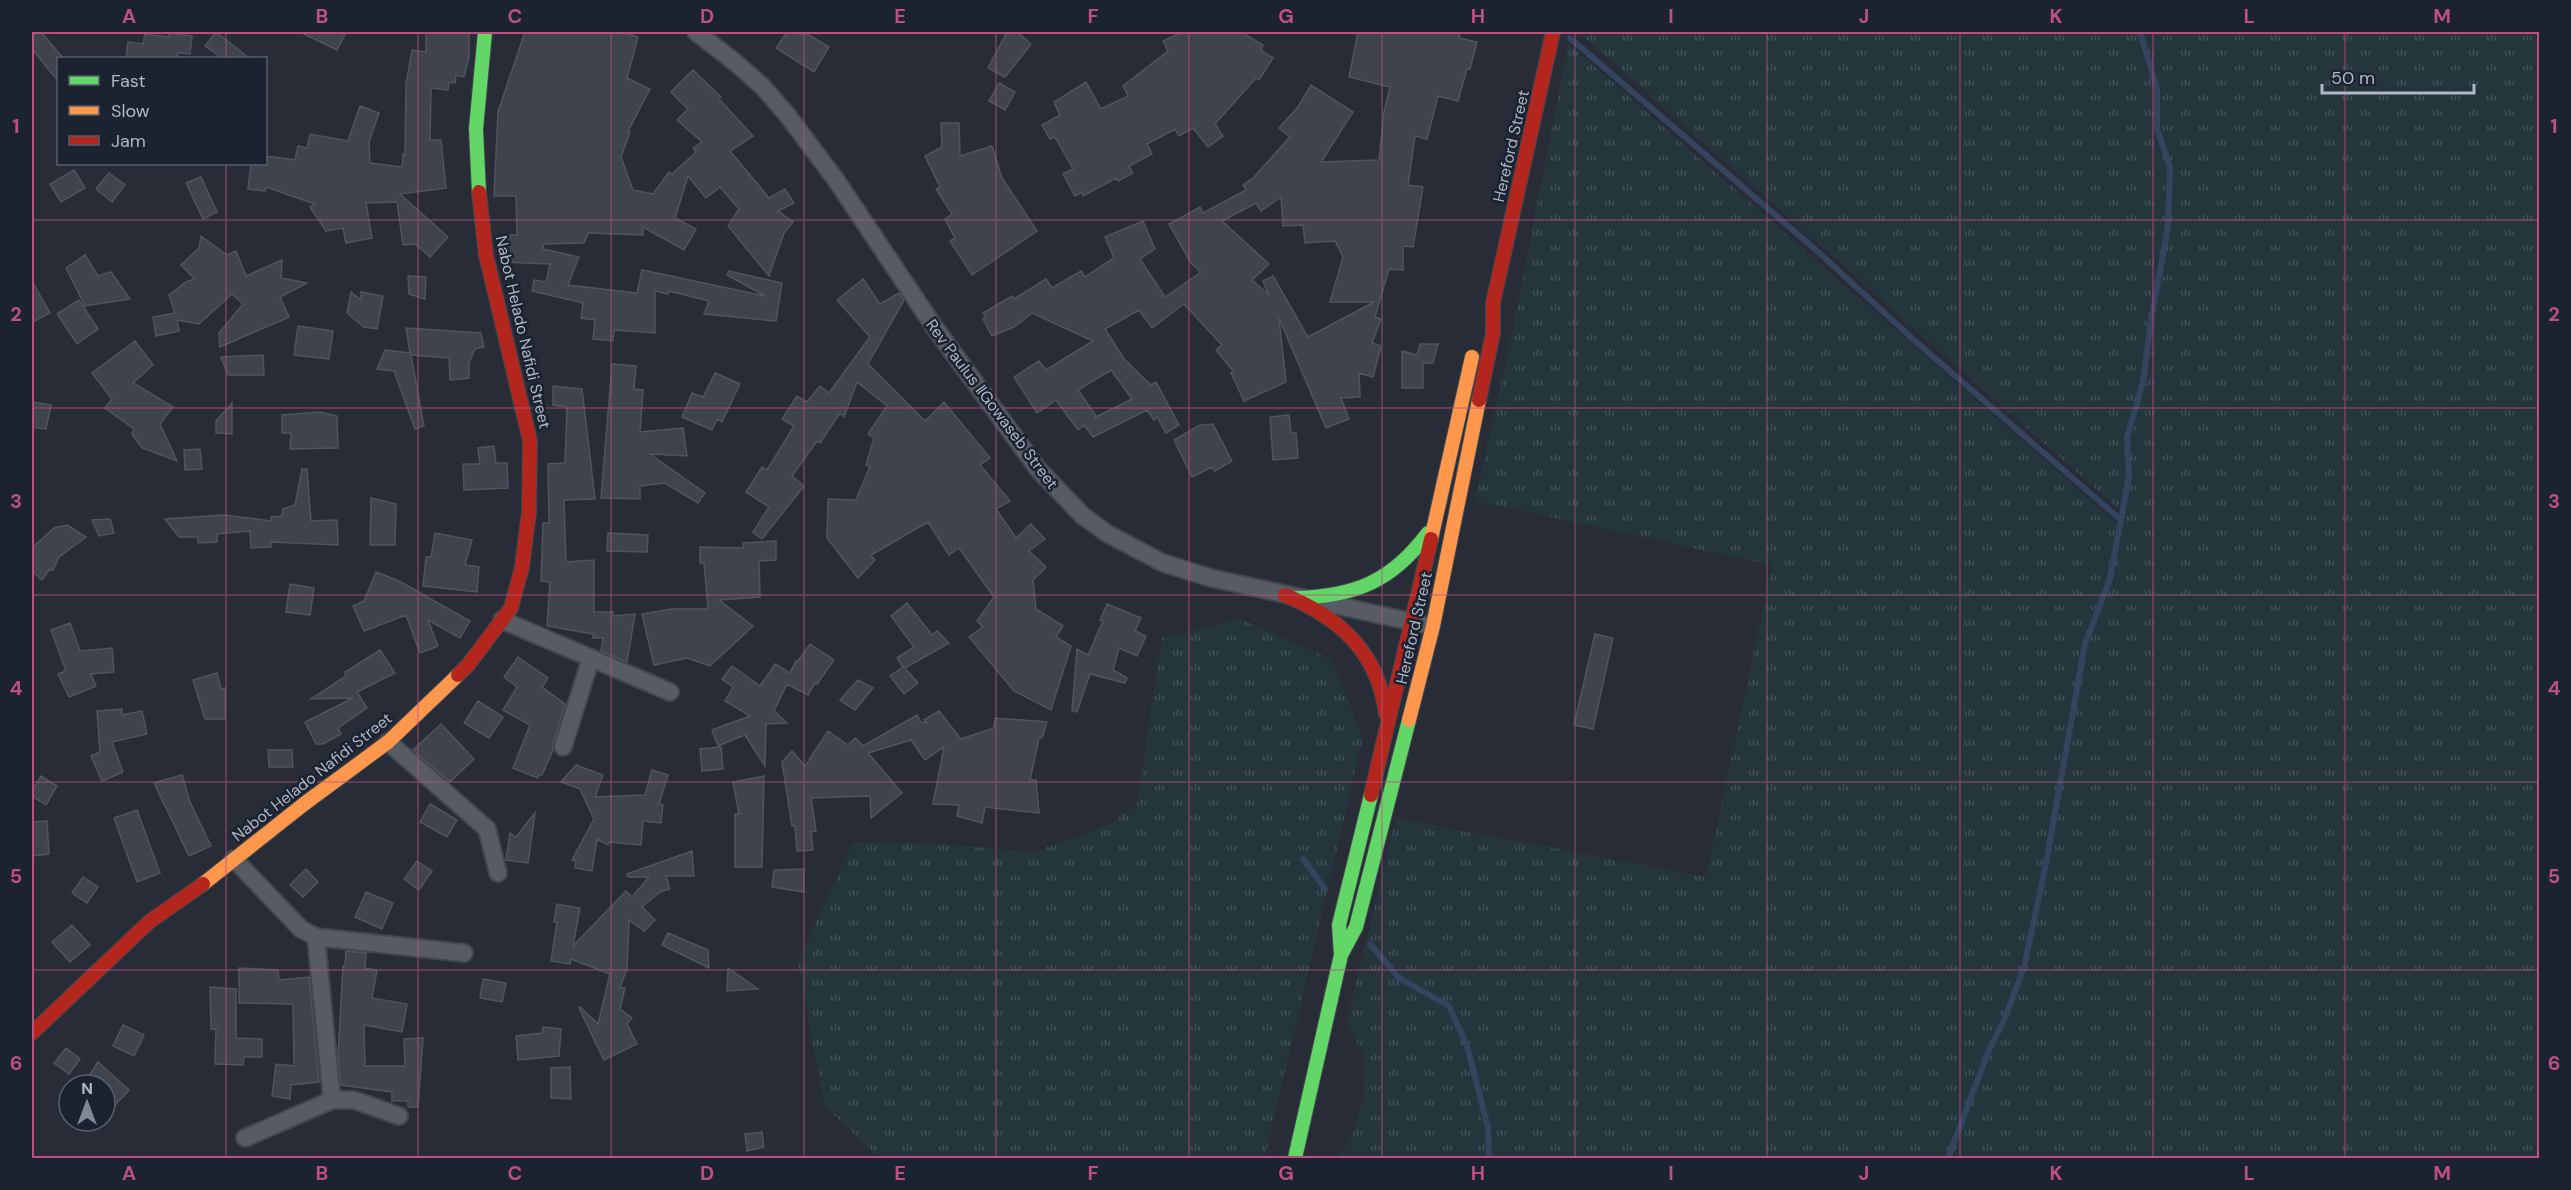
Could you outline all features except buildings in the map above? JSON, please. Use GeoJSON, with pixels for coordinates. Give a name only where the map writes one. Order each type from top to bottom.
{"type":"FeatureCollection","features":[{"type":"Feature","properties":{"kind":"main road","name":"Nabot Helado Nafidi Street"},"geometry":{"type":"LineString","coordinates":[[32,1033],[149,922],[184,899],[304,804],[388,742],[468,665],[511,608],[522,567],[529,512],[530,441],[486,255],[480,213],[476,129],[485,32]]}},
{"type":"Feature","properties":{"kind":"main road","name":"Hereford Street"},"geometry":{"type":"LineString","coordinates":[[1295,1158],[1341,955],[1340,924],[1478,336],[1493,303],[1553,32]]}},
{"type":"Feature","properties":{"kind":"main road","name":"Hereford Street"},"geometry":{"type":"LineString","coordinates":[[1341,955],[1356,927],[1432,626],[1493,333],[1493,303]]}},
{"type":"Feature","properties":{"kind":"main road"},"geometry":{"type":"LineString","coordinates":[[1291,596],[1323,598],[1350,593],[1370,586],[1407,559],[1434,523]]}},
{"type":"Feature","properties":{"kind":"main road"},"geometry":{"type":"LineString","coordinates":[[1291,596],[1320,611],[1342,627],[1374,668],[1386,709],[1387,730]]}},
{"type":"Feature","properties":{"kind":"street","name":"Rev Paulus ǁGowaseb Street"},"geometry":{"type":"LineString","coordinates":[[696,32],[750,75],[788,116],[836,180],[935,328],[1038,469],[1083,516],[1108,534],[1163,563],[1211,578],[1432,626]]}},
{"type":"Feature","properties":{"kind":"street"},"geometry":{"type":"LineString","coordinates":[[502,620],[670,692]]}},
{"type":"Feature","properties":{"kind":"street"},"geometry":{"type":"LineString","coordinates":[[563,747],[591,658]]}},
{"type":"Feature","properties":{"kind":"street"},"geometry":{"type":"LineString","coordinates":[[388,742],[487,829],[498,873]]}},
{"type":"Feature","properties":{"kind":"street"},"geometry":{"type":"LineString","coordinates":[[234,859],[301,928],[316,937],[464,953]]}},
{"type":"Feature","properties":{"kind":"street"},"geometry":{"type":"LineString","coordinates":[[316,937],[332,1100]]}},
{"type":"Feature","properties":{"kind":"street"},"geometry":{"type":"LineString","coordinates":[[245,1138],[332,1100],[354,1100],[399,1116]]}},
{"type":"Feature","properties":{"kind":"green space"},"geometry":{"type":"Polygon","coordinates":[[[1578,32],[2539,32],[2539,1158],[1336,1158],[1350,1142],[1364,1096],[1363,1055],[1347,1020],[1396,818],[1706,877],[1772,565],[1475,501],[1512,335],[1568,43],[2120,526],[2122,512],[1578,32]]]}},
{"type":"Feature","properties":{"kind":"green space"},"geometry":{"type":"Polygon","coordinates":[[[1240,619],[1331,659],[1363,738],[1265,1158],[879,1158],[824,1105],[798,961],[853,842],[941,844],[1033,852],[1109,825],[1137,804],[1162,638],[1240,619]]]}},
{"type":"Feature","properties":{"kind":"waterway"},"geometry":{"type":"LineString","coordinates":[[1948,1158],[1989,1050],[2005,1018],[2024,967],[2045,869],[2085,644],[2110,579],[2129,476],[2127,438],[2143,382],[2151,320],[2168,226],[2170,167],[2157,129],[2157,89],[2140,32]]}},
{"type":"Feature","properties":{"kind":"waterway"},"geometry":{"type":"LineString","coordinates":[[1570,38],[1816,250],[1914,340],[2121,520]]}},
{"type":"Feature","properties":{"kind":"waterway"},"geometry":{"type":"LineString","coordinates":[[1303,859],[1325,889]]}},
{"type":"Feature","properties":{"kind":"waterway"},"geometry":{"type":"LineString","coordinates":[[1370,944],[1399,978],[1449,1006],[1467,1046],[1488,1128],[1489,1158]]}},
{"type":"Feature","properties":{"kind":"traffic: fast"},"geometry":{"type":"LineString","coordinates":[[479,192],[476,129],[485,32]]}},
{"type":"Feature","properties":{"kind":"traffic: fast"},"geometry":{"type":"LineString","coordinates":[[1297,598],[1337,594],[1371,583],[1401,563],[1428,533]]}},
{"type":"Feature","properties":{"kind":"traffic: fast"},"geometry":{"type":"LineString","coordinates":[[1341,955],[1356,927],[1409,720]]}},
{"type":"Feature","properties":{"kind":"traffic: fast"},"geometry":{"type":"LineString","coordinates":[[1295,1158],[1341,955],[1339,925],[1371,795]]}},
{"type":"Feature","properties":{"kind":"traffic: slow"},"geometry":{"type":"LineString","coordinates":[[1431,539],[1472,357]]}},
{"type":"Feature","properties":{"kind":"traffic: slow"},"geometry":{"type":"LineString","coordinates":[[1409,720],[1433,626],[1479,400]]}},
{"type":"Feature","properties":{"kind":"traffic: slow"},"geometry":{"type":"LineString","coordinates":[[203,884],[304,804],[388,742],[458,675]]}},
{"type":"Feature","properties":{"kind":"traffic: jam"},"geometry":{"type":"LineString","coordinates":[[1479,400],[1493,333],[1493,303],[1553,32]]}},
{"type":"Feature","properties":{"kind":"traffic: jam"},"geometry":{"type":"LineString","coordinates":[[458,675],[511,608],[522,567],[529,512],[530,441],[486,255],[479,192]]}},
{"type":"Feature","properties":{"kind":"traffic: jam"},"geometry":{"type":"LineString","coordinates":[[1371,795],[1431,539]]}},
{"type":"Feature","properties":{"kind":"traffic: jam"},"geometry":{"type":"LineString","coordinates":[[1285,595],[1323,615],[1353,640],[1375,672],[1386,714]]}},
{"type":"Feature","properties":{"kind":"traffic: jam"},"geometry":{"type":"LineString","coordinates":[[32,1033],[149,922],[203,884]]}}]}
